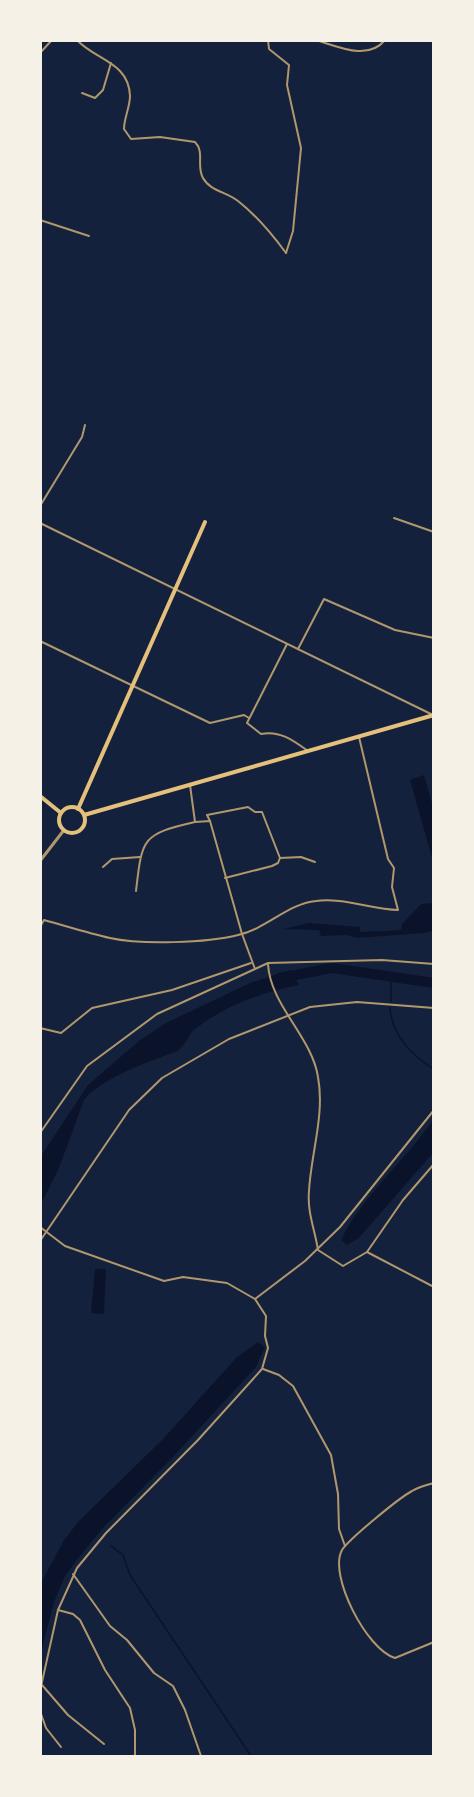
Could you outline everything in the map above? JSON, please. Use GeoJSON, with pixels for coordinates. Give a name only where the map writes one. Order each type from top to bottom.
{"type":"FeatureCollection","features":[{"type":"Feature","properties":{"kind":"main road"},"geometry":{"type":"LineString","coordinates":[[78,809],[135,686],[205,522]]}},
{"type":"Feature","properties":{"kind":"main road"},"geometry":{"type":"LineString","coordinates":[[84,815],[433,715]]}},
{"type":"Feature","properties":{"kind":"main road"},"geometry":{"type":"LineString","coordinates":[[40,796],[61,813]]}},
{"type":"Feature","properties":{"kind":"main road"},"geometry":{"type":"LineString","coordinates":[[71,807],[78,809],[84,815],[84,824],[79,830],[72,832],[64,830],[59,820],[61,813],[71,807]]}},
{"type":"Feature","properties":{"kind":"street"},"geometry":{"type":"LineString","coordinates":[[40,52],[52,40]]}},
{"type":"Feature","properties":{"kind":"street"},"geometry":{"type":"LineString","coordinates":[[77,40],[121,72],[129,88],[130,99],[124,122],[127,135],[136,140],[160,137],[195,142],[200,151],[199,165],[203,178],[213,188],[230,195],[248,209],[286,253],[294,231],[301,142],[292,113],[287,85],[289,65],[269,49],[268,40]]}},
{"type":"Feature","properties":{"kind":"street"},"geometry":{"type":"LineString","coordinates":[[316,40],[359,53],[379,48],[385,40]]}},
{"type":"Feature","properties":{"kind":"street"},"geometry":{"type":"LineString","coordinates":[[82,93],[95,98],[101,93],[111,63]]}},
{"type":"Feature","properties":{"kind":"street"},"geometry":{"type":"LineString","coordinates":[[40,219],[89,236]]}},
{"type":"Feature","properties":{"kind":"street"},"geometry":{"type":"LineString","coordinates":[[40,506],[82,438],[85,425]]}},
{"type":"Feature","properties":{"kind":"street"},"geometry":{"type":"LineString","coordinates":[[394,518],[434,532]]}},
{"type":"Feature","properties":{"kind":"street"},"geometry":{"type":"LineString","coordinates":[[40,523],[433,715]]}},
{"type":"Feature","properties":{"kind":"street"},"geometry":{"type":"LineString","coordinates":[[298,649],[324,599],[395,630],[434,638]]}},
{"type":"Feature","properties":{"kind":"street"},"geometry":{"type":"LineString","coordinates":[[40,641],[210,723],[244,715],[249,718]]}},
{"type":"Feature","properties":{"kind":"street"},"geometry":{"type":"LineString","coordinates":[[287,644],[247,723],[261,734],[270,731],[292,739],[310,752]]}},
{"type":"Feature","properties":{"kind":"street"},"geometry":{"type":"LineString","coordinates":[[40,927],[44,920],[113,939],[176,941],[242,934],[274,921],[290,908],[317,900],[398,910],[392,887],[394,868],[388,859],[359,737]]}},
{"type":"Feature","properties":{"kind":"street"},"geometry":{"type":"LineString","coordinates":[[190,784],[195,822]]}},
{"type":"Feature","properties":{"kind":"street"},"geometry":{"type":"LineString","coordinates":[[225,878],[278,863],[280,858],[262,812],[255,812],[248,807],[207,815],[210,821],[225,878],[251,963],[255,969]]}},
{"type":"Feature","properties":{"kind":"street"},"geometry":{"type":"LineString","coordinates":[[136,891],[140,857],[145,844],[154,833],[195,822],[210,821]]}},
{"type":"Feature","properties":{"kind":"street"},"geometry":{"type":"LineString","coordinates":[[40,861],[64,830]]}},
{"type":"Feature","properties":{"kind":"street"},"geometry":{"type":"LineString","coordinates":[[103,867],[112,859],[140,857]]}},
{"type":"Feature","properties":{"kind":"street"},"geometry":{"type":"LineString","coordinates":[[280,858],[301,857],[315,862]]}},
{"type":"Feature","properties":{"kind":"street"},"geometry":{"type":"LineString","coordinates":[[40,1133],[87,1066],[157,1014],[255,969],[268,965],[382,960],[434,964]]}},
{"type":"Feature","properties":{"kind":"street"},"geometry":{"type":"LineString","coordinates":[[40,1028],[61,1033],[92,1008],[171,990],[251,963]]}},
{"type":"Feature","properties":{"kind":"street"},"geometry":{"type":"LineString","coordinates":[[268,965],[284,1010],[317,1069],[320,1111],[309,1191],[311,1225],[318,1250],[343,1266],[367,1252],[403,1200],[434,1164]]}},
{"type":"Feature","properties":{"kind":"street"},"geometry":{"type":"LineString","coordinates":[[40,1241],[129,1110],[162,1078],[229,1039],[310,1007],[341,1003],[434,1008]]}},
{"type":"Feature","properties":{"kind":"street"},"geometry":{"type":"LineString","coordinates":[[255,1299],[318,1250],[340,1227],[434,1110]]}},
{"type":"Feature","properties":{"kind":"street"},"geometry":{"type":"LineString","coordinates":[[40,1691],[58,1610],[73,1574],[105,1533],[198,1440],[262,1369],[268,1348],[265,1335],[266,1316],[255,1299],[227,1283],[183,1277],[164,1281],[65,1246],[41,1227]]}},
{"type":"Feature","properties":{"kind":"street"},"geometry":{"type":"LineString","coordinates":[[367,1252],[434,1287]]}},
{"type":"Feature","properties":{"kind":"street"},"geometry":{"type":"LineString","coordinates":[[262,1369],[279,1375],[293,1386],[331,1455],[338,1494],[339,1529],[345,1546]]}},
{"type":"Feature","properties":{"kind":"street"},"geometry":{"type":"LineString","coordinates":[[434,1483],[411,1491],[345,1546],[339,1561],[355,1617],[383,1653],[395,1658],[434,1642]]}},
{"type":"Feature","properties":{"kind":"street"},"geometry":{"type":"LineString","coordinates":[[73,1574],[110,1626],[127,1640],[154,1673],[173,1686],[185,1710],[201,1756]]}},
{"type":"Feature","properties":{"kind":"street"},"geometry":{"type":"LineString","coordinates":[[58,1610],[73,1614],[80,1620],[105,1670],[130,1708],[135,1730],[135,1756]]}},
{"type":"Feature","properties":{"kind":"street"},"geometry":{"type":"LineString","coordinates":[[42,1685],[68,1715],[104,1744]]}},
{"type":"Feature","properties":{"kind":"street"},"geometry":{"type":"LineString","coordinates":[[40,1711],[46,1728],[61,1747]]}},
{"type":"Feature","properties":{"kind":"water"},"geometry":{"type":"Polygon","coordinates":[[[424,775],[433,807],[433,861],[410,780],[424,775]]]}},
{"type":"Feature","properties":{"kind":"water"},"geometry":{"type":"Polygon","coordinates":[[[433,903],[433,931],[424,933],[357,938],[347,935],[321,936],[319,930],[284,929],[309,923],[360,927],[360,932],[401,930],[402,924],[421,904],[433,903]]]}},
{"type":"Feature","properties":{"kind":"water"},"geometry":{"type":"Polygon","coordinates":[[[290,970],[299,985],[258,996],[230,1007],[194,1030],[177,1051],[114,1077],[92,1092],[84,1100],[59,1168],[41,1204],[41,1156],[88,1085],[139,1041],[164,1024],[250,983],[290,970]]]}},
{"type":"Feature","properties":{"kind":"water"},"geometry":{"type":"Polygon","coordinates":[[[433,1120],[433,1153],[359,1238],[347,1245],[341,1240],[361,1208],[433,1120]]]}},
{"type":"Feature","properties":{"kind":"water"},"geometry":{"type":"Polygon","coordinates":[[[95,1269],[106,1269],[104,1314],[91,1313],[95,1269]]]}},
{"type":"Feature","properties":{"kind":"water"},"geometry":{"type":"Polygon","coordinates":[[[258,1342],[265,1347],[256,1367],[173,1457],[101,1530],[65,1576],[54,1602],[41,1652],[41,1583],[64,1540],[79,1521],[163,1439],[237,1357],[258,1342]]]}},
{"type":"Feature","properties":{"kind":"waterway"},"geometry":{"type":"LineString","coordinates":[[280,978],[332,968],[434,983]]}},
{"type":"Feature","properties":{"kind":"waterway"},"geometry":{"type":"LineString","coordinates":[[391,976],[391,1002]]}},
{"type":"Feature","properties":{"kind":"waterway"},"geometry":{"type":"LineString","coordinates":[[390,1007],[394,1026],[404,1043],[418,1058],[434,1069]]}},
{"type":"Feature","properties":{"kind":"waterway"},"geometry":{"type":"LineString","coordinates":[[111,1546],[123,1555],[130,1575],[251,1756]]}}]}
